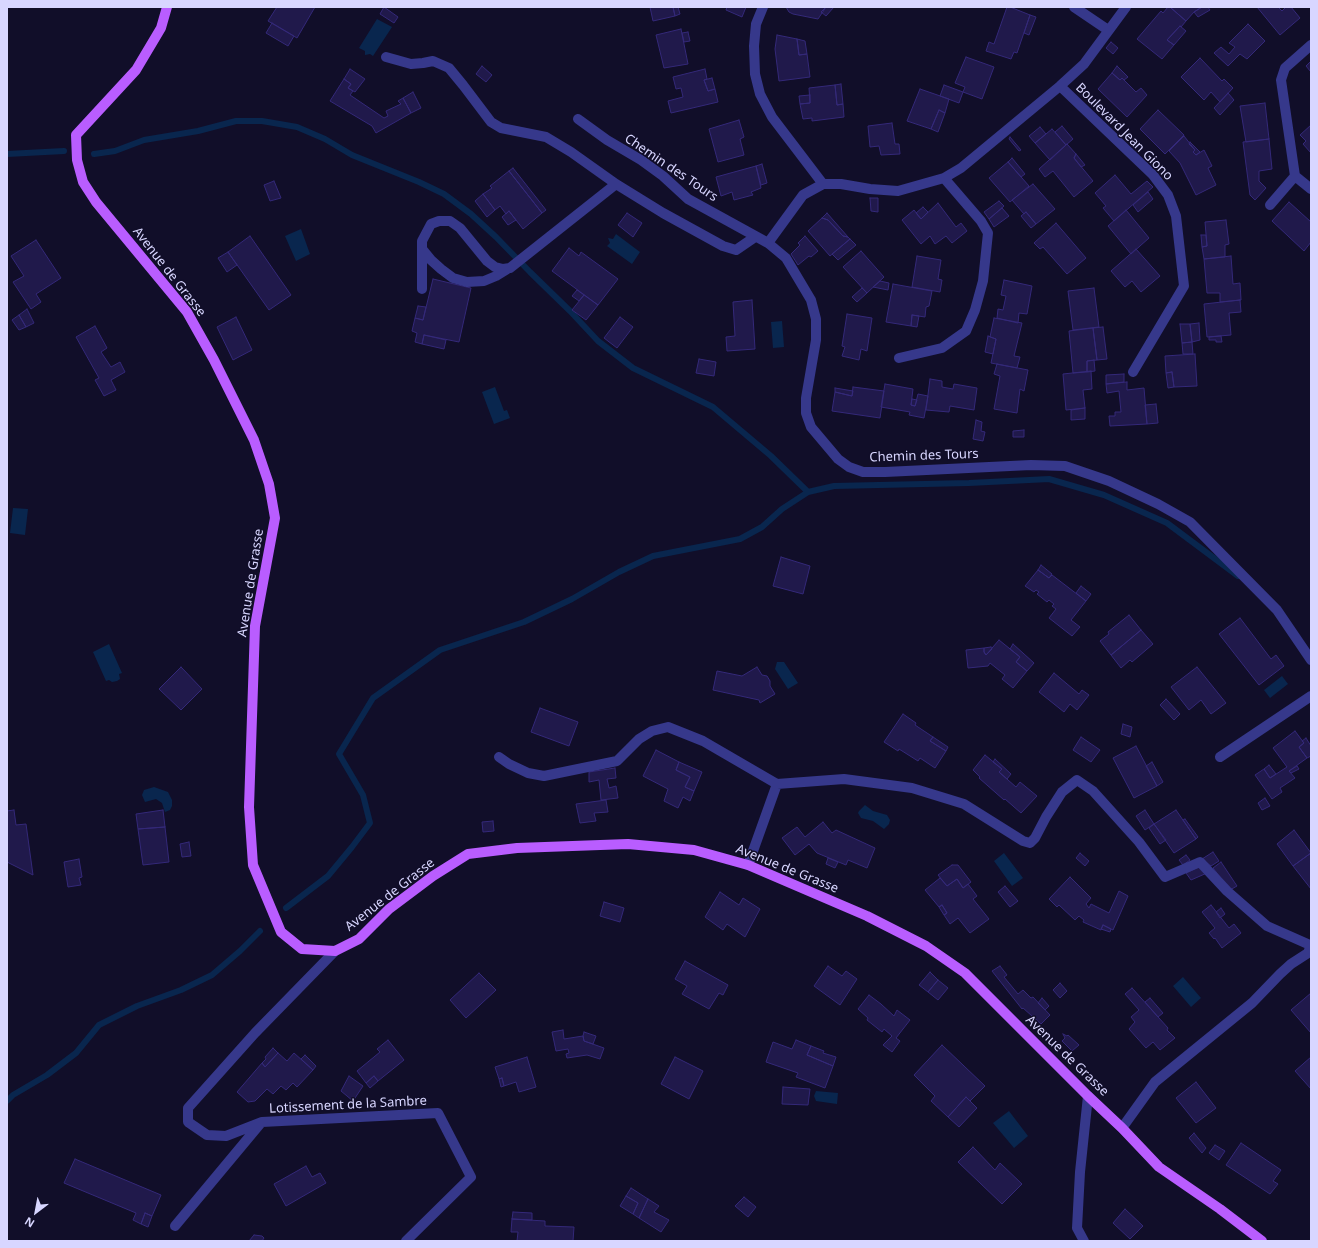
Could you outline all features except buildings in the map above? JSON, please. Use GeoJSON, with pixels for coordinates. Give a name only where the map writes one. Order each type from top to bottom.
{"type":"FeatureCollection","features":[{"type":"Feature","properties":{"kind":"main road","name":"Avenue de Grasse"},"geometry":{"type":"LineString","coordinates":[[167,7],[161,28],[136,70],[76,135],[77,160],[83,182],[96,202],[187,312],[214,360],[254,440],[269,484],[275,518],[255,626],[249,807],[253,865],[281,932],[302,949],[335,951],[359,938],[389,910],[433,876],[468,854],[517,848],[628,844],[694,850],[748,865],[867,916],[926,946],[965,973],[1122,1128],[1159,1167],[1220,1209],[1262,1241]]}},
{"type":"Feature","properties":{"kind":"street"},"geometry":{"type":"LineString","coordinates":[[763,7],[756,24],[754,46],[755,74],[760,94],[772,117],[823,184]]}},
{"type":"Feature","properties":{"kind":"street"},"geometry":{"type":"LineString","coordinates":[[1074,7],[1108,30]]}},
{"type":"Feature","properties":{"kind":"street","name":"Boulevard Jean Giono"},"geometry":{"type":"LineString","coordinates":[[768,243],[803,195],[823,184],[841,184],[870,189],[898,191],[944,178],[961,168],[1060,86],[1084,64],[1126,7]]}},
{"type":"Feature","properties":{"kind":"street"},"geometry":{"type":"LineString","coordinates":[[1311,45],[1285,68],[1281,80],[1296,176],[1311,189]]}},
{"type":"Feature","properties":{"kind":"street"},"geometry":{"type":"LineString","coordinates":[[386,57],[411,64],[422,64],[433,61],[449,68],[491,122],[501,128],[546,137],[571,152],[616,184],[663,213],[723,246],[736,250],[755,237]]}},
{"type":"Feature","properties":{"kind":"street","name":"Boulevard Jean Giono"},"geometry":{"type":"LineString","coordinates":[[1060,86],[1153,175],[1168,195],[1176,216],[1184,286],[1133,372]]}},
{"type":"Feature","properties":{"kind":"street","name":"Chemin des Tours"},"geometry":{"type":"LineString","coordinates":[[578,119],[607,140],[641,160],[663,176],[688,199],[768,243],[786,258],[812,300],[816,319],[816,340],[806,398],[806,412],[811,427],[838,459],[849,467],[862,472],[1031,465],[1065,466],[1109,480],[1158,504],[1190,522],[1277,610],[1311,660]]}},
{"type":"Feature","properties":{"kind":"street"},"geometry":{"type":"LineString","coordinates":[[1270,205],[1296,176]]}},
{"type":"Feature","properties":{"kind":"street"},"geometry":{"type":"LineString","coordinates":[[899,358],[942,348],[966,331],[975,310],[983,281],[988,233],[982,221],[944,178]]}},
{"type":"Feature","properties":{"kind":"street"},"geometry":{"type":"LineString","coordinates":[[422,249],[431,260],[453,278],[467,282],[484,281],[510,268],[616,184]]}},
{"type":"Feature","properties":{"kind":"street"},"geometry":{"type":"LineString","coordinates":[[422,289],[422,241],[431,224],[439,221],[450,221],[460,228],[487,261],[495,267],[503,269],[510,268]]}},
{"type":"Feature","properties":{"kind":"street"},"geometry":{"type":"LineString","coordinates":[[1220,757],[1311,696]]}},
{"type":"Feature","properties":{"kind":"street"},"geometry":{"type":"LineString","coordinates":[[499,757],[509,764],[528,773],[544,776],[617,761],[639,739],[652,731],[668,727],[703,741],[777,784],[844,779],[912,788],[964,804],[1023,841],[1030,842],[1035,838],[1062,792],[1077,780],[1093,791],[1138,842],[1165,877],[1200,862],[1227,891],[1267,926],[1311,945],[1308,953],[1291,964],[1252,1003],[1155,1082],[1122,1128]]}},
{"type":"Feature","properties":{"kind":"street"},"geometry":{"type":"LineString","coordinates":[[748,865],[777,784]]}},
{"type":"Feature","properties":{"kind":"street","name":"Lotissement de la Sambre"},"geometry":{"type":"LineString","coordinates":[[335,951],[255,1033],[188,1108],[188,1122],[207,1135],[226,1136],[262,1122],[438,1112],[471,1177],[406,1241]]}},
{"type":"Feature","properties":{"kind":"street"},"geometry":{"type":"LineString","coordinates":[[1084,1241],[1077,1228],[1080,1172],[1088,1096]]}},
{"type":"Feature","properties":{"kind":"street"},"geometry":{"type":"LineString","coordinates":[[175,1226],[262,1122]]}},
{"type":"Feature","properties":{"kind":"water"},"geometry":{"type":"Polygon","coordinates":[[[377,19],[392,27],[373,56],[370,54],[365,55],[365,51],[359,48],[377,19]]]}},
{"type":"Feature","properties":{"kind":"water"},"geometry":{"type":"Polygon","coordinates":[[[301,229],[310,254],[296,261],[285,236],[301,229]]]}},
{"type":"Feature","properties":{"kind":"water"},"geometry":{"type":"Polygon","coordinates":[[[616,234],[640,252],[632,264],[607,246],[610,243],[608,238],[613,239],[616,234]]]}},
{"type":"Feature","properties":{"kind":"water"},"geometry":{"type":"Polygon","coordinates":[[[782,321],[784,347],[773,348],[771,322],[782,321]]]}},
{"type":"Feature","properties":{"kind":"water"},"geometry":{"type":"Polygon","coordinates":[[[495,387],[504,411],[507,410],[510,418],[494,424],[482,392],[495,387]]]}},
{"type":"Feature","properties":{"kind":"water"},"geometry":{"type":"Polygon","coordinates":[[[13,508],[28,509],[25,535],[10,533],[13,508]]]}},
{"type":"Feature","properties":{"kind":"water"},"geometry":{"type":"Polygon","coordinates":[[[109,644],[122,673],[119,674],[120,679],[112,682],[109,680],[106,681],[93,652],[109,644]]]}},
{"type":"Feature","properties":{"kind":"water"},"geometry":{"type":"Polygon","coordinates":[[[777,662],[784,662],[798,683],[788,689],[775,669],[777,662]]]}},
{"type":"Feature","properties":{"kind":"water"},"geometry":{"type":"Polygon","coordinates":[[[1282,676],[1288,684],[1270,698],[1264,690],[1282,676]]]}},
{"type":"Feature","properties":{"kind":"water"},"geometry":{"type":"Polygon","coordinates":[[[154,787],[168,792],[172,800],[170,810],[165,812],[162,803],[156,799],[145,802],[142,795],[144,790],[154,787]]]}},
{"type":"Feature","properties":{"kind":"water"},"geometry":{"type":"Polygon","coordinates":[[[865,805],[873,811],[887,815],[890,820],[889,824],[884,829],[873,821],[861,818],[858,813],[865,805]]]}},
{"type":"Feature","properties":{"kind":"water"},"geometry":{"type":"Polygon","coordinates":[[[1004,853],[1023,878],[1012,886],[994,861],[1004,853]]]}},
{"type":"Feature","properties":{"kind":"water"},"geometry":{"type":"Polygon","coordinates":[[[1183,977],[1201,998],[1191,1007],[1173,986],[1183,977]]]}},
{"type":"Feature","properties":{"kind":"water"},"geometry":{"type":"Polygon","coordinates":[[[816,1091],[838,1093],[837,1104],[816,1101],[814,1096],[816,1091]]]}},
{"type":"Feature","properties":{"kind":"water"},"geometry":{"type":"Polygon","coordinates":[[[1009,1111],[1028,1136],[1014,1148],[993,1123],[1009,1111]]]}},
{"type":"Feature","properties":{"kind":"waterway"},"geometry":{"type":"LineString","coordinates":[[94,154],[115,151],[144,140],[198,131],[236,121],[262,121],[297,127],[325,139],[352,155],[419,182],[444,194],[471,214],[496,237],[598,341],[633,368],[713,407],[771,456],[808,492]]}},
{"type":"Feature","properties":{"kind":"waterway"},"geometry":{"type":"LineString","coordinates":[[7,154],[64,151]]}},
{"type":"Feature","properties":{"kind":"waterway"},"geometry":{"type":"LineString","coordinates":[[286,908],[328,876],[370,823],[363,795],[339,754],[373,698],[440,650],[524,622],[572,599],[619,572],[653,556],[740,539],[762,527],[782,509],[808,492],[834,486],[969,483],[1049,479],[1104,495],[1167,523],[1238,576]]}},
{"type":"Feature","properties":{"kind":"waterway"},"geometry":{"type":"LineString","coordinates":[[7,1101],[13,1095],[47,1075],[76,1053],[99,1025],[137,1006],[181,990],[212,975],[240,951],[260,931]]}}]}
